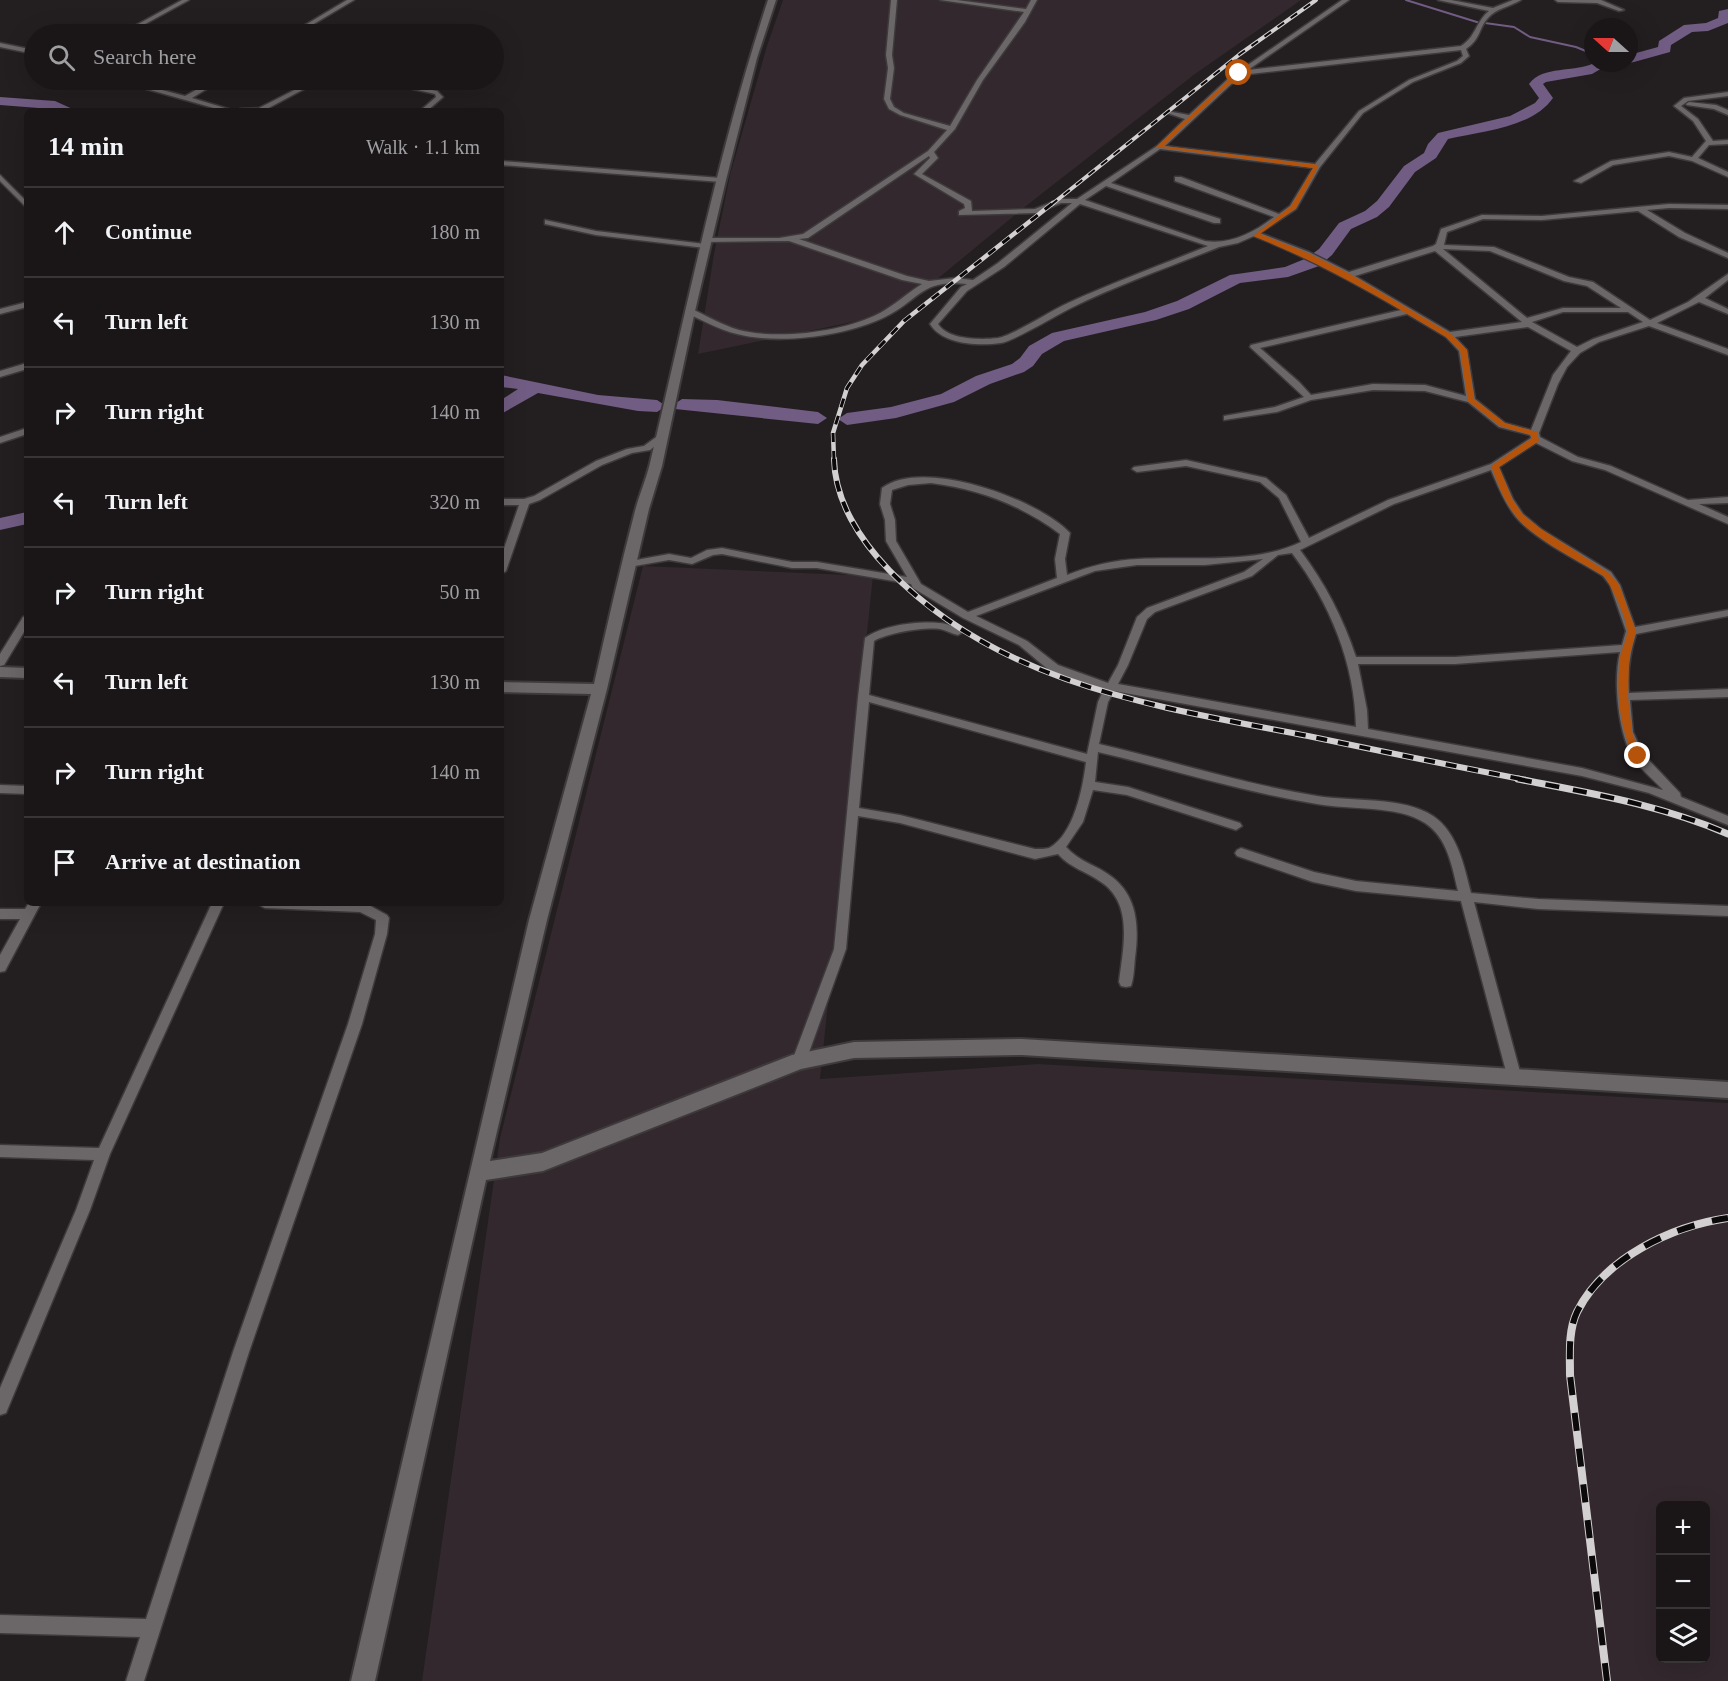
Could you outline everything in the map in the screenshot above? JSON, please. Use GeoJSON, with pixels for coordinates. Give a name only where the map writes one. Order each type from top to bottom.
{"type":"FeatureCollection","features":[{"type":"Feature","properties":{"kind":"main road"},"geometry":{"type":"LineString","coordinates":[[363,1681],[478,1172],[554,858],[600,689],[629,564],[663,435],[689,311],[721,180],[755,50],[772,0]]}},
{"type":"Feature","properties":{"kind":"main road"},"geometry":{"type":"LineString","coordinates":[[0,672],[24,673]]}},
{"type":"Feature","properties":{"kind":"main road"},"geometry":{"type":"LineString","coordinates":[[504,687],[600,689]]}},
{"type":"Feature","properties":{"kind":"main road"},"geometry":{"type":"LineString","coordinates":[[478,1172],[543,1162],[799,1061],[854,1050],[1022,1047],[1515,1079],[1728,1090]]}},
{"type":"Feature","properties":{"kind":"street"},"geometry":{"type":"LineString","coordinates":[[142,24],[186,0]]}},
{"type":"Feature","properties":{"kind":"street"},"geometry":{"type":"LineString","coordinates":[[309,24],[351,0]]}},
{"type":"Feature","properties":{"kind":"street"},"geometry":{"type":"LineString","coordinates":[[894,0],[889,55],[891,68],[887,99],[891,108],[902,114],[952,129]]}},
{"type":"Feature","properties":{"kind":"street"},"geometry":{"type":"LineString","coordinates":[[943,0],[1029,11]]}},
{"type":"Feature","properties":{"kind":"street"},"geometry":{"type":"LineString","coordinates":[[548,222],[596,233],[706,243],[790,239],[804,236],[820,228],[930,152],[952,129],[980,80],[1029,11],[1034,0]]}},
{"type":"Feature","properties":{"kind":"street"},"geometry":{"type":"LineString","coordinates":[[1346,0],[1239,73],[1159,147],[1079,201],[1001,265],[974,282],[937,318],[935,328],[955,338],[997,341],[1018,334],[1070,305],[1217,245],[1256,234],[1293,207],[1317,166],[1361,112],[1411,81],[1463,60],[1466,56],[1463,48]]}},
{"type":"Feature","properties":{"kind":"street"},"geometry":{"type":"LineString","coordinates":[[1441,0],[1495,9]]}},
{"type":"Feature","properties":{"kind":"street"},"geometry":{"type":"LineString","coordinates":[[1239,73],[1463,48],[1478,35],[1482,21],[1495,9],[1518,0]]}},
{"type":"Feature","properties":{"kind":"street"},"geometry":{"type":"LineString","coordinates":[[1558,0],[1598,1],[1621,10]]}},
{"type":"Feature","properties":{"kind":"street"},"geometry":{"type":"LineString","coordinates":[[0,45],[24,50]]}},
{"type":"Feature","properties":{"kind":"street"},"geometry":{"type":"LineString","coordinates":[[156,90],[222,108]]}},
{"type":"Feature","properties":{"kind":"street"},"geometry":{"type":"LineString","coordinates":[[187,98],[201,90]]}},
{"type":"Feature","properties":{"kind":"street"},"geometry":{"type":"LineString","coordinates":[[264,108],[299,90]]}},
{"type":"Feature","properties":{"kind":"street"},"geometry":{"type":"LineString","coordinates":[[423,90],[437,93],[440,97],[428,108]]}},
{"type":"Feature","properties":{"kind":"street"},"geometry":{"type":"LineString","coordinates":[[1677,106],[1686,99],[1728,94]]}},
{"type":"Feature","properties":{"kind":"street"},"geometry":{"type":"LineString","coordinates":[[1677,106],[1686,104],[1728,107]]}},
{"type":"Feature","properties":{"kind":"street"},"geometry":{"type":"LineString","coordinates":[[1677,106],[1696,120],[1710,142]]}},
{"type":"Feature","properties":{"kind":"street"},"geometry":{"type":"LineString","coordinates":[[1716,107],[1728,112]]}},
{"type":"Feature","properties":{"kind":"street"},"geometry":{"type":"LineString","coordinates":[[1169,112],[1191,118]]}},
{"type":"Feature","properties":{"kind":"street"},"geometry":{"type":"LineString","coordinates":[[1694,159],[1704,145],[1710,142],[1728,142]]}},
{"type":"Feature","properties":{"kind":"street"},"geometry":{"type":"LineString","coordinates":[[1159,147],[1317,166]]}},
{"type":"Feature","properties":{"kind":"street"},"geometry":{"type":"LineString","coordinates":[[930,152],[934,158],[918,174],[968,204],[969,209],[962,213],[1036,211],[1060,201],[1079,201],[1195,241],[1217,245]]}},
{"type":"Feature","properties":{"kind":"street"},"geometry":{"type":"LineString","coordinates":[[1578,181],[1611,163],[1669,154],[1694,159],[1728,175]]}},
{"type":"Feature","properties":{"kind":"street"},"geometry":{"type":"LineString","coordinates":[[504,163],[721,180]]}},
{"type":"Feature","properties":{"kind":"street"},"geometry":{"type":"LineString","coordinates":[[0,177],[24,203]]}},
{"type":"Feature","properties":{"kind":"street"},"geometry":{"type":"LineString","coordinates":[[1178,179],[1278,216]]}},
{"type":"Feature","properties":{"kind":"street"},"geometry":{"type":"LineString","coordinates":[[1105,183],[1217,221]]}},
{"type":"Feature","properties":{"kind":"street"},"geometry":{"type":"LineString","coordinates":[[1437,247],[1444,231],[1482,217],[1542,218],[1683,206],[1728,207]]}},
{"type":"Feature","properties":{"kind":"street"},"geometry":{"type":"LineString","coordinates":[[1641,210],[1682,235],[1728,256]]}},
{"type":"Feature","properties":{"kind":"street"},"geometry":{"type":"LineString","coordinates":[[1256,234],[1306,254],[1348,275],[1449,336],[1463,350],[1471,400]]}},
{"type":"Feature","properties":{"kind":"street"},"geometry":{"type":"LineString","coordinates":[[790,239],[905,278],[927,283]]}},
{"type":"Feature","properties":{"kind":"street"},"geometry":{"type":"LineString","coordinates":[[1437,247],[1528,322],[1577,351]]}},
{"type":"Feature","properties":{"kind":"street"},"geometry":{"type":"LineString","coordinates":[[1348,275],[1437,247],[1496,251],[1567,279],[1590,284],[1626,310],[1650,323],[1728,352]]}},
{"type":"Feature","properties":{"kind":"street"},"geometry":{"type":"LineString","coordinates":[[967,616],[1085,570],[1128,564],[1205,562],[1273,555],[1294,549],[1391,502],[1494,466],[1535,436],[1564,366],[1577,351],[1614,334],[1650,323],[1698,298],[1728,276]]}},
{"type":"Feature","properties":{"kind":"street"},"geometry":{"type":"LineString","coordinates":[[689,311],[722,327],[747,334],[812,332],[879,316],[927,283],[943,279],[974,282]]}},
{"type":"Feature","properties":{"kind":"street"},"geometry":{"type":"LineString","coordinates":[[1698,298],[1728,312]]}},
{"type":"Feature","properties":{"kind":"street"},"geometry":{"type":"LineString","coordinates":[[0,312],[24,305]]}},
{"type":"Feature","properties":{"kind":"street"},"geometry":{"type":"LineString","coordinates":[[1449,336],[1528,322],[1563,310],[1626,310]]}},
{"type":"Feature","properties":{"kind":"street"},"geometry":{"type":"LineString","coordinates":[[1309,398],[1302,388],[1274,369],[1254,347],[1408,311]]}},
{"type":"Feature","properties":{"kind":"street"},"geometry":{"type":"LineString","coordinates":[[0,374],[24,367]]}},
{"type":"Feature","properties":{"kind":"street"},"geometry":{"type":"LineString","coordinates":[[1227,418],[1277,409],[1309,398],[1391,386],[1425,388],[1471,400],[1502,425],[1535,436],[1575,459],[1608,468],[1728,521]]}},
{"type":"Feature","properties":{"kind":"street"},"geometry":{"type":"LineString","coordinates":[[0,440],[24,432]]}},
{"type":"Feature","properties":{"kind":"street"},"geometry":{"type":"LineString","coordinates":[[504,502],[525,502],[599,463],[630,451],[647,448],[663,435]]}},
{"type":"Feature","properties":{"kind":"street"},"geometry":{"type":"LineString","coordinates":[[1137,469],[1186,463],[1263,480],[1283,497],[1307,543]]}},
{"type":"Feature","properties":{"kind":"street"},"geometry":{"type":"LineString","coordinates":[[1494,466],[1508,499],[1520,516],[1612,579],[1631,631],[1627,648],[1624,697],[1627,732],[1638,756],[1679,800]]}},
{"type":"Feature","properties":{"kind":"street"},"geometry":{"type":"LineString","coordinates":[[1062,580],[1060,559],[1066,535],[1063,531],[984,489],[965,484],[931,482],[908,482],[887,488],[885,504],[891,541],[913,581],[924,591],[967,616],[1023,643],[1044,662],[1063,672],[1111,687],[1582,772],[1679,800],[1728,820]]}},
{"type":"Feature","properties":{"kind":"street"},"geometry":{"type":"LineString","coordinates":[[1684,502],[1728,500]]}},
{"type":"Feature","properties":{"kind":"street"},"geometry":{"type":"LineString","coordinates":[[504,562],[525,502]]}},
{"type":"Feature","properties":{"kind":"street"},"geometry":{"type":"LineString","coordinates":[[1294,549],[1319,587],[1342,632],[1362,700],[1362,733]]}},
{"type":"Feature","properties":{"kind":"street"},"geometry":{"type":"LineString","coordinates":[[629,564],[669,557],[692,561],[711,552],[722,551],[792,565],[817,565],[913,581]]}},
{"type":"Feature","properties":{"kind":"street"},"geometry":{"type":"LineString","coordinates":[[852,811],[900,819],[1035,854],[1052,852],[1059,848],[1083,809],[1103,702],[1146,613],[1248,573],[1270,560],[1273,555]]}},
{"type":"Feature","properties":{"kind":"street"},"geometry":{"type":"LineString","coordinates":[[1631,631],[1728,613]]}},
{"type":"Feature","properties":{"kind":"street"},"geometry":{"type":"LineString","coordinates":[[0,662],[24,624]]}},
{"type":"Feature","properties":{"kind":"street"},"geometry":{"type":"LineString","coordinates":[[799,1061],[840,950],[869,640],[871,636],[937,626],[958,632]]}},
{"type":"Feature","properties":{"kind":"street"},"geometry":{"type":"LineString","coordinates":[[1352,660],[1394,664],[1473,662],[1551,651],[1627,648]]}},
{"type":"Feature","properties":{"kind":"street"},"geometry":{"type":"LineString","coordinates":[[1624,697],[1728,693]]}},
{"type":"Feature","properties":{"kind":"street"},"geometry":{"type":"LineString","coordinates":[[863,697],[1093,754],[1318,800],[1418,814],[1434,823],[1450,845],[1515,1079]]}},
{"type":"Feature","properties":{"kind":"street"},"geometry":{"type":"LineString","coordinates":[[1089,785],[1128,791],[1236,826]]}},
{"type":"Feature","properties":{"kind":"street"},"geometry":{"type":"LineString","coordinates":[[0,789],[24,790]]}},
{"type":"Feature","properties":{"kind":"street"},"geometry":{"type":"LineString","coordinates":[[1059,848],[1076,865],[1114,885],[1128,908],[1132,918],[1126,982]]}},
{"type":"Feature","properties":{"kind":"street"},"geometry":{"type":"LineString","coordinates":[[1241,853],[1344,884],[1538,904],[1728,911]]}},
{"type":"Feature","properties":{"kind":"street"},"geometry":{"type":"LineString","coordinates":[[0,1407],[83,1210],[103,1154],[217,906]]}},
{"type":"Feature","properties":{"kind":"street"},"geometry":{"type":"LineString","coordinates":[[135,1681],[241,1352],[355,1024],[381,934],[383,918],[362,907],[338,906]]}},
{"type":"Feature","properties":{"kind":"street"},"geometry":{"type":"LineString","coordinates":[[0,914],[32,909]]}},
{"type":"Feature","properties":{"kind":"street"},"geometry":{"type":"LineString","coordinates":[[0,967],[32,909]]}},
{"type":"Feature","properties":{"kind":"street"},"geometry":{"type":"LineString","coordinates":[[0,1150],[103,1154]]}},
{"type":"Feature","properties":{"kind":"street"},"geometry":{"type":"LineString","coordinates":[[0,1624],[152,1628]]}},
{"type":"Feature","properties":{"kind":"shaded area"},"geometry":{"type":"Polygon","coordinates":[[[783,0],[1301,0],[1195,74],[1026,206],[896,313],[698,354],[714,254],[730,175],[767,46],[783,0]]]}},
{"type":"Feature","properties":{"kind":"shaded area"},"geometry":{"type":"Polygon","coordinates":[[[643,566],[873,576],[820,1079],[1038,1064],[1728,1103],[1728,1681],[422,1681],[500,1138],[643,566]]]}},
{"type":"Feature","properties":{"kind":"waterway"},"geometry":{"type":"LineString","coordinates":[[1406,0],[1480,23]]}},
{"type":"Feature","properties":{"kind":"waterway"},"geometry":{"type":"LineString","coordinates":[[1638,56],[1665,49],[1664,44],[1689,28],[1708,27],[1724,20],[1724,14],[1728,13]]}},
{"type":"Feature","properties":{"kind":"waterway"},"geometry":{"type":"LineString","coordinates":[[1485,23],[1514,27],[1530,37],[1584,50]]}},
{"type":"Feature","properties":{"kind":"waterway"},"geometry":{"type":"LineString","coordinates":[[847,419],[896,412],[906,407],[947,398],[983,380],[1018,368],[1027,362],[1035,350],[1058,337],[1150,316],[1183,305],[1236,279],[1288,272],[1313,262],[1326,252],[1335,236],[1345,226],[1371,214],[1383,204],[1395,191],[1409,169],[1431,155],[1435,144],[1443,136],[1515,119],[1540,106],[1546,98],[1536,84],[1541,79],[1584,72]]}},
{"type":"Feature","properties":{"kind":"waterway"},"geometry":{"type":"LineString","coordinates":[[0,101],[55,105],[62,108]]}},
{"type":"Feature","properties":{"kind":"waterway"},"geometry":{"type":"LineString","coordinates":[[504,381],[534,387]]}},
{"type":"Feature","properties":{"kind":"waterway"},"geometry":{"type":"LineString","coordinates":[[504,406],[534,387]]}},
{"type":"Feature","properties":{"kind":"waterway"},"geometry":{"type":"LineString","coordinates":[[534,387],[618,404],[657,406]]}},
{"type":"Feature","properties":{"kind":"waterway"},"geometry":{"type":"LineString","coordinates":[[682,405],[717,406],[818,418]]}},
{"type":"Feature","properties":{"kind":"waterway"},"geometry":{"type":"LineString","coordinates":[[0,524],[24,519]]}},
{"type":"Feature","properties":{"kind":"railway"},"geometry":{"type":"LineString","coordinates":[[1051,205],[1240,54],[1316,0]]}},
{"type":"Feature","properties":{"kind":"railway"},"geometry":{"type":"LineString","coordinates":[[834,460],[833,433],[847,388],[862,365],[904,321],[1053,203]]}},
{"type":"Feature","properties":{"kind":"railway"},"geometry":{"type":"LineString","coordinates":[[834,459],[835,475],[844,505],[859,533],[889,570],[932,609],[980,640],[1031,665],[1084,685],[1139,701],[1526,780]]}},
{"type":"Feature","properties":{"kind":"railway"},"geometry":{"type":"LineString","coordinates":[[1518,779],[1651,808],[1728,834]]}},
{"type":"Feature","properties":{"kind":"railway"},"geometry":{"type":"LineString","coordinates":[[1607,1681],[1570,1375],[1570,1343],[1574,1319],[1589,1293],[1622,1261],[1642,1248],[1685,1228],[1728,1218]]}},
{"type":"Feature","properties":{"kind":"route"},"geometry":{"type":"LineString","coordinates":[[1239,73],[1159,147],[1317,166],[1304,192],[1293,207],[1256,234],[1319,260],[1438,328],[1463,350],[1464,368],[1471,400],[1502,425],[1534,433],[1536,439],[1494,466],[1514,510],[1527,523],[1606,574],[1615,585],[1630,623],[1630,638],[1624,658],[1623,684],[1627,732],[1638,756]]}}]}
